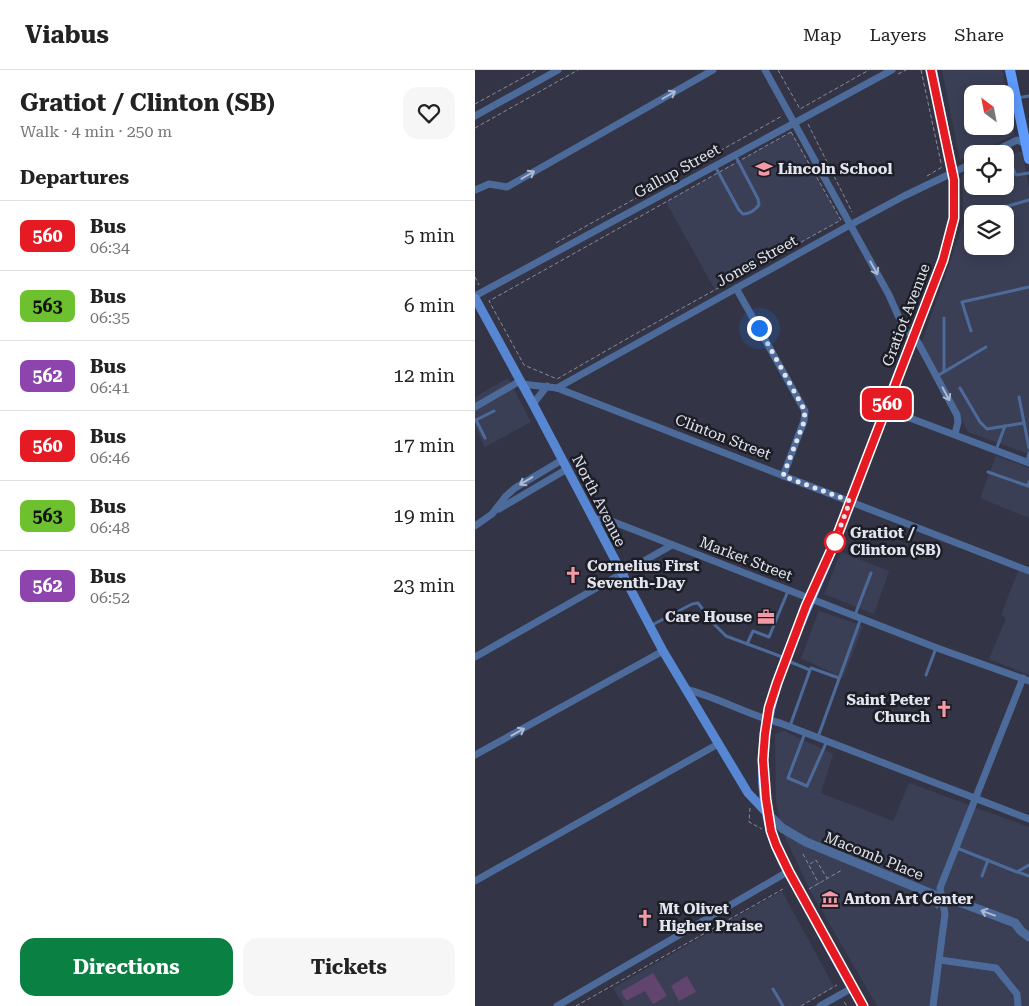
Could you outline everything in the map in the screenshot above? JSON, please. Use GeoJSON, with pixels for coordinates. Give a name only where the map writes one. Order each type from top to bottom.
{"type":"FeatureCollection","features":[{"type":"Feature","properties":{"kind":"main road","name":"Gratiot Avenue"},"geometry":{"type":"LineString","coordinates":[[863,1006],[776,845],[768,814],[763,760],[767,719],[777,683],[834,544],[943,260],[952,229],[955,199],[953,173],[931,70]]}},
{"type":"Feature","properties":{"kind":"main road"},"geometry":{"type":"LineString","coordinates":[[1010,70],[1029,159]]}},
{"type":"Feature","properties":{"kind":"main road","name":"North Avenue"},"geometry":{"type":"LineString","coordinates":[[475,297],[663,651],[748,792],[768,814]]}},
{"type":"Feature","properties":{"kind":"street"},"geometry":{"type":"LineString","coordinates":[[475,116],[558,70]]}},
{"type":"Feature","properties":{"kind":"street"},"geometry":{"type":"LineString","coordinates":[[475,190],[489,184],[507,187],[713,70]]}},
{"type":"Feature","properties":{"kind":"street"},"geometry":{"type":"LineString","coordinates":[[765,70],[889,295],[905,331],[914,336],[957,415],[958,422],[955,434]]}},
{"type":"Feature","properties":{"kind":"street","name":"Gallup Street"},"geometry":{"type":"LineString","coordinates":[[475,297],[715,166],[737,158],[794,122],[892,70]]}},
{"type":"Feature","properties":{"kind":"street"},"geometry":{"type":"LineString","coordinates":[[1007,145],[1017,140],[1027,145]]}},
{"type":"Feature","properties":{"kind":"street","name":"Jones Street"},"geometry":{"type":"LineString","coordinates":[[557,388],[850,225],[964,167]]}},
{"type":"Feature","properties":{"kind":"street"},"geometry":{"type":"LineString","coordinates":[[736,288],[805,411],[804,422],[783,476]]}},
{"type":"Feature","properties":{"kind":"street"},"geometry":{"type":"LineString","coordinates":[[475,407],[521,383]]}},
{"type":"Feature","properties":{"kind":"street","name":"Clinton Street"},"geometry":{"type":"LineString","coordinates":[[521,383],[557,388],[1029,571]]}},
{"type":"Feature","properties":{"kind":"street"},"geometry":{"type":"LineString","coordinates":[[533,404],[547,386]]}},
{"type":"Feature","properties":{"kind":"street"},"geometry":{"type":"LineString","coordinates":[[885,408],[1028,463]]}},
{"type":"Feature","properties":{"kind":"street"},"geometry":{"type":"LineString","coordinates":[[475,526],[487,519],[515,488],[562,460]]}},
{"type":"Feature","properties":{"kind":"street"},"geometry":{"type":"LineString","coordinates":[[496,510],[567,469]]}},
{"type":"Feature","properties":{"kind":"street","name":"Market Street"},"geometry":{"type":"LineString","coordinates":[[592,518],[614,522],[788,591],[1026,680]]}},
{"type":"Feature","properties":{"kind":"street"},"geometry":{"type":"LineString","coordinates":[[475,657],[672,545]]}},
{"type":"Feature","properties":{"kind":"street"},"geometry":{"type":"LineString","coordinates":[[475,755],[663,651]]}},
{"type":"Feature","properties":{"kind":"street"},"geometry":{"type":"LineString","coordinates":[[933,1006],[945,914],[938,903],[940,888],[1026,680]]}},
{"type":"Feature","properties":{"kind":"street"},"geometry":{"type":"LineString","coordinates":[[685,689],[790,726],[1029,820]]}},
{"type":"Feature","properties":{"kind":"street"},"geometry":{"type":"LineString","coordinates":[[475,881],[718,744]]}},
{"type":"Feature","properties":{"kind":"street","name":"Macomb Place"},"geometry":{"type":"LineString","coordinates":[[768,814],[782,828],[806,842],[938,903],[954,900],[1015,923],[1021,932],[1029,937]]}},
{"type":"Feature","properties":{"kind":"street"},"geometry":{"type":"LineString","coordinates":[[557,1006],[789,872]]}},
{"type":"Feature","properties":{"kind":"street"},"geometry":{"type":"LineString","coordinates":[[939,960],[996,968],[1017,994],[1018,1006]]}},
{"type":"Feature","properties":{"kind":"street"},"geometry":{"type":"LineString","coordinates":[[820,1006],[852,988]]}},
{"type":"Feature","properties":{"kind":"lane"},"geometry":{"type":"LineString","coordinates":[[1016,98],[1029,96]]}},
{"type":"Feature","properties":{"kind":"lane"},"geometry":{"type":"LineString","coordinates":[[715,166],[743,214],[747,214],[759,205],[758,199],[737,158]]}},
{"type":"Feature","properties":{"kind":"lane"},"geometry":{"type":"LineString","coordinates":[[1014,170],[1016,175],[1029,172]]}},
{"type":"Feature","properties":{"kind":"lane"},"geometry":{"type":"LineString","coordinates":[[1012,205],[1029,200]]}},
{"type":"Feature","properties":{"kind":"lane"},"geometry":{"type":"LineString","coordinates":[[971,331],[961,302],[1029,287]]}},
{"type":"Feature","properties":{"kind":"lane"},"geometry":{"type":"LineString","coordinates":[[944,318],[945,371]]}},
{"type":"Feature","properties":{"kind":"lane"},"geometry":{"type":"LineString","coordinates":[[936,376],[986,347]]}},
{"type":"Feature","properties":{"kind":"lane"},"geometry":{"type":"LineString","coordinates":[[960,388],[981,424],[987,429],[1024,423]]}},
{"type":"Feature","properties":{"kind":"lane"},"geometry":{"type":"LineString","coordinates":[[1019,397],[1029,448]]}},
{"type":"Feature","properties":{"kind":"lane"},"geometry":{"type":"LineString","coordinates":[[485,438],[476,420],[494,411]]}},
{"type":"Feature","properties":{"kind":"lane"},"geometry":{"type":"LineString","coordinates":[[996,450],[1005,426]]}},
{"type":"Feature","properties":{"kind":"lane"},"geometry":{"type":"LineString","coordinates":[[1028,463],[1029,453]]}},
{"type":"Feature","properties":{"kind":"lane"},"geometry":{"type":"LineString","coordinates":[[988,472],[1029,486]]}},
{"type":"Feature","properties":{"kind":"lane"},"geometry":{"type":"LineString","coordinates":[[818,737],[839,678],[871,573]]}},
{"type":"Feature","properties":{"kind":"lane"},"geometry":{"type":"LineString","coordinates":[[747,644],[753,631],[769,637],[788,591]]}},
{"type":"Feature","properties":{"kind":"lane"},"geometry":{"type":"LineString","coordinates":[[649,626],[692,604],[698,603],[724,634],[810,670],[790,726]]}},
{"type":"Feature","properties":{"kind":"lane"},"geometry":{"type":"LineString","coordinates":[[927,676],[937,648]]}},
{"type":"Feature","properties":{"kind":"lane"},"geometry":{"type":"LineString","coordinates":[[811,668],[839,678]]}},
{"type":"Feature","properties":{"kind":"lane"},"geometry":{"type":"LineString","coordinates":[[805,732],[788,778],[807,786],[827,741]]}},
{"type":"Feature","properties":{"kind":"lane"},"geometry":{"type":"LineString","coordinates":[[957,848],[1029,876]]}},
{"type":"Feature","properties":{"kind":"lane"},"geometry":{"type":"LineString","coordinates":[[982,876],[988,860]]}},
{"type":"Feature","properties":{"kind":"lane"},"geometry":{"type":"LineString","coordinates":[[1017,872],[1029,865]]}},
{"type":"Feature","properties":{"kind":"lane"},"geometry":{"type":"LineString","coordinates":[[773,989],[783,1006]]}},
{"type":"Feature","properties":{"kind":"path"},"geometry":{"type":"LineString","coordinates":[[475,104],[537,70]]}},
{"type":"Feature","properties":{"kind":"path"},"geometry":{"type":"LineString","coordinates":[[475,128],[578,70]]}},
{"type":"Feature","properties":{"kind":"path"},"geometry":{"type":"LineString","coordinates":[[778,70],[800,109],[869,70]]}},
{"type":"Feature","properties":{"kind":"path"},"geometry":{"type":"LineString","coordinates":[[921,70],[942,168],[924,178]]}},
{"type":"Feature","properties":{"kind":"path"},"geometry":{"type":"LineString","coordinates":[[556,243],[783,116]]}},
{"type":"Feature","properties":{"kind":"path"},"geometry":{"type":"LineString","coordinates":[[807,124],[854,216]]}},
{"type":"Feature","properties":{"kind":"path"},"geometry":{"type":"LineString","coordinates":[[791,132],[737,158],[719,173],[489,301],[524,365],[557,379],[841,220]]}},
{"type":"Feature","properties":{"kind":"path"},"geometry":{"type":"LineString","coordinates":[[475,277],[480,286]]}},
{"type":"Feature","properties":{"kind":"path"},"geometry":{"type":"LineString","coordinates":[[750,807],[749,822],[764,830]]}},
{"type":"Feature","properties":{"kind":"path"},"geometry":{"type":"LineString","coordinates":[[803,854],[819,884]]}},
{"type":"Feature","properties":{"kind":"path"},"geometry":{"type":"LineString","coordinates":[[809,864],[816,860],[827,879]]}},
{"type":"Feature","properties":{"kind":"path"},"geometry":{"type":"LineString","coordinates":[[809,889],[842,870]]}},
{"type":"Feature","properties":{"kind":"path"},"geometry":{"type":"LineString","coordinates":[[576,1006],[783,888]]}},
{"type":"Feature","properties":{"kind":"path"},"geometry":{"type":"LineString","coordinates":[[801,1006],[837,985]]}},
{"type":"Feature","properties":{"kind":"path"},"geometry":{"type":"LineString","coordinates":[[844,1002],[847,1006]]}},
{"type":"Feature","properties":{"kind":"shaded area"},"geometry":{"type":"Polygon","coordinates":[[[942,70],[1002,70],[1005,85],[964,85],[964,135],[1014,135],[1014,130],[1015,135],[993,145],[964,145],[964,158],[960,160],[942,70]]]}},
{"type":"Feature","properties":{"kind":"shaded area"},"geometry":{"type":"Polygon","coordinates":[[[791,132],[841,220],[715,290],[666,202],[791,132]]]}},
{"type":"Feature","properties":{"kind":"shaded area"},"geometry":{"type":"Polygon","coordinates":[[[1022,151],[1029,188],[1029,454],[968,432],[922,342],[964,222],[962,175],[964,174],[964,195],[1014,195],[1014,154],[1022,151]]]}},
{"type":"Feature","properties":{"kind":"shaded area"},"geometry":{"type":"Polygon","coordinates":[[[508,378],[531,422],[485,447],[475,427],[475,397],[508,378]]]}},
{"type":"Feature","properties":{"kind":"shaded area"},"geometry":{"type":"Polygon","coordinates":[[[996,456],[1029,468],[1029,518],[980,498],[996,456]]]}},
{"type":"Feature","properties":{"kind":"shaded area"},"geometry":{"type":"Polygon","coordinates":[[[841,552],[889,571],[874,614],[824,594],[841,552]]]}},
{"type":"Feature","properties":{"kind":"shaded area"},"geometry":{"type":"Polygon","coordinates":[[[1018,571],[1029,575],[1029,675],[989,659],[1006,618],[1001,615],[1018,571]]]}},
{"type":"Feature","properties":{"kind":"shaded area"},"geometry":{"type":"Polygon","coordinates":[[[819,611],[863,626],[843,678],[801,658],[819,611]]]}},
{"type":"Feature","properties":{"kind":"shaded area"},"geometry":{"type":"Polygon","coordinates":[[[784,731],[833,754],[821,793],[893,821],[909,783],[1029,827],[1029,1006],[877,1006],[811,892],[783,833],[776,801],[775,734],[784,731]]]}},
{"type":"Feature","properties":{"kind":"shaded area"},"geometry":{"type":"Polygon","coordinates":[[[782,891],[834,987],[801,1006],[624,1006],[613,988],[782,891]]]}},
{"type":"Feature","properties":{"kind":"shaded area"},"geometry":{"type":"Polygon","coordinates":[[[653,973],[667,996],[653,1004],[645,991],[626,1000],[622,991],[653,973]]]}},
{"type":"Feature","properties":{"kind":"shaded area"},"geometry":{"type":"Polygon","coordinates":[[[687,976],[696,992],[679,1001],[671,986],[687,976]]]}},
{"type":"Feature","properties":{"kind":"bus line","name":"560"},"geometry":{"type":"LineString","coordinates":[[863,1006],[776,845],[768,814],[763,760],[769,708],[777,683],[806,606],[834,544],[943,260],[952,229],[955,208],[954,180],[931,70]]}},
{"type":"Feature","properties":{"kind":"place","name":"Lincoln School"},"geometry":{"type":"Point","coordinates":[764,169]}},
{"type":"Feature","properties":{"kind":"place","name":"Gratiot / Clinton (SB)"},"geometry":{"type":"Point","coordinates":[835,542]}},
{"type":"Feature","properties":{"kind":"place","name":"Cornelius First Seventh-Day"},"geometry":{"type":"Point","coordinates":[573,575]}},
{"type":"Feature","properties":{"kind":"place","name":"Care House"},"geometry":{"type":"Point","coordinates":[766,617]}},
{"type":"Feature","properties":{"kind":"place","name":"Saint Peter Church"},"geometry":{"type":"Point","coordinates":[944,709]}},
{"type":"Feature","properties":{"kind":"place","name":"Anton Art Center"},"geometry":{"type":"Point","coordinates":[830,899]}},
{"type":"Feature","properties":{"kind":"place","name":"Mt Olivet Higher Praise"},"geometry":{"type":"Point","coordinates":[645,918]}},
{"type":"Feature","properties":{"kind":"route"},"geometry":{"type":"LineString","coordinates":[[759,328],[805,408],[804,422],[783,476],[850,501],[834,544],[835,542]]}}]}
